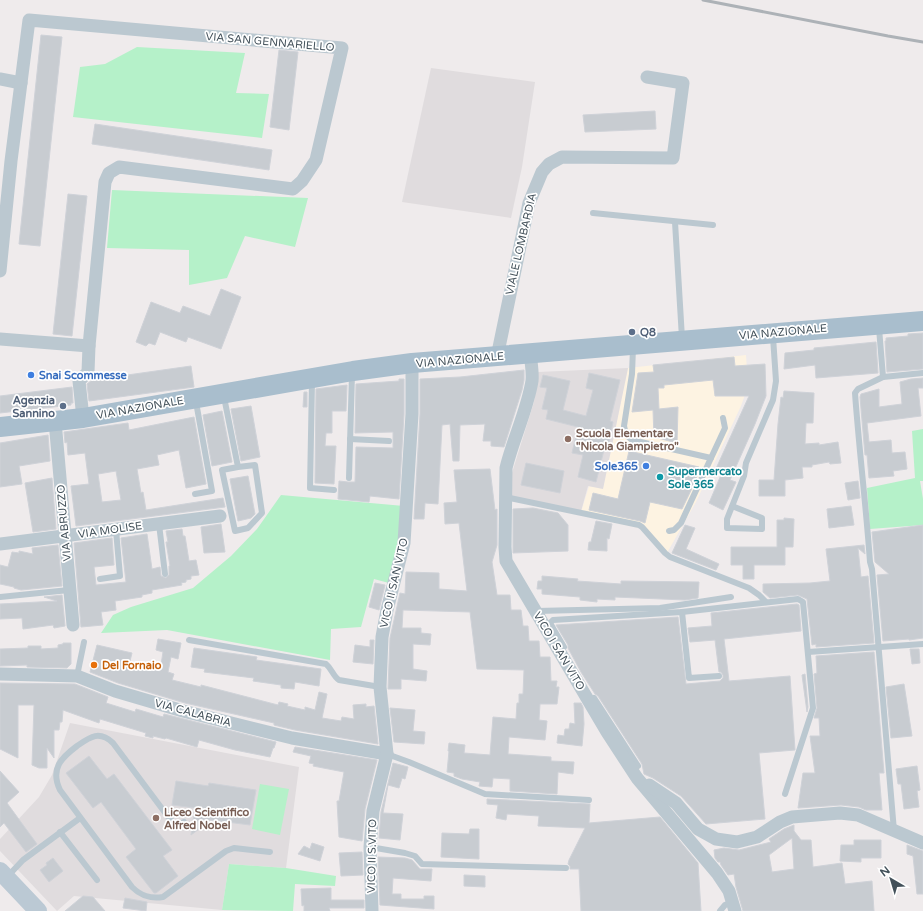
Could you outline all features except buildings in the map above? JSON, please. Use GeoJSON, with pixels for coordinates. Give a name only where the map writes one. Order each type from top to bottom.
{"type":"FeatureCollection","features":[{"type":"Feature","properties":{"kind":"main road","name":"VIA NAZIONALE"},"geometry":{"type":"LineString","coordinates":[[0,427],[83,418],[353,371],[412,364],[923,321]]}},
{"type":"Feature","properties":{"kind":"street","name":"VIA SAN GENNARIELLO"},"geometry":{"type":"LineString","coordinates":[[0,271],[11,161],[29,20],[342,48],[316,160],[302,181],[293,188],[119,167],[109,173],[105,182],[89,346],[88,372],[79,381],[83,418]]}},
{"type":"Feature","properties":{"kind":"street","name":"VIALE LOMBARDIA"},"geometry":{"type":"LineString","coordinates":[[496,357],[529,203],[542,172],[549,164],[562,158],[673,158],[683,84],[647,76]]}},
{"type":"Feature","properties":{"kind":"street"},"geometry":{"type":"LineString","coordinates":[[0,79],[21,83]]}},
{"type":"Feature","properties":{"kind":"street"},"geometry":{"type":"LineString","coordinates":[[0,339],[89,346]]}},
{"type":"Feature","properties":{"kind":"street","name":"VICO I SAN VITO"},"geometry":{"type":"LineString","coordinates":[[530,354],[532,380],[529,396],[506,468],[506,561],[606,732],[717,873],[729,891],[733,907]]}},
{"type":"Feature","properties":{"kind":"street","name":"VICO II SAN VITO"},"geometry":{"type":"LineString","coordinates":[[387,754],[380,687],[382,637],[387,610],[404,543],[412,414],[412,364]]}},
{"type":"Feature","properties":{"kind":"street","name":"VIA ABRUZZO"},"geometry":{"type":"LineString","coordinates":[[55,421],[73,625]]}},
{"type":"Feature","properties":{"kind":"street","name":"VIA MOLISE"},"geometry":{"type":"LineString","coordinates":[[0,544],[220,516]]}},
{"type":"Feature","properties":{"kind":"street","name":"VIA CALABRIA"},"geometry":{"type":"LineString","coordinates":[[0,674],[77,676],[115,691],[204,716],[292,738],[387,754]]}},
{"type":"Feature","properties":{"kind":"street","name":"VICO II S.VITO"},"geometry":{"type":"LineString","coordinates":[[372,911],[370,847],[373,811],[387,754]]}},
{"type":"Feature","properties":{"kind":"street"},"geometry":{"type":"LineString","coordinates":[[637,772],[676,803],[698,829],[716,839],[737,842],[757,837],[792,816],[840,813],[858,815],[923,843]]}},
{"type":"Feature","properties":{"kind":"street"},"geometry":{"type":"LineString","coordinates":[[3,875],[38,911]]}},
{"type":"Feature","properties":{"kind":"lane"},"geometry":{"type":"LineString","coordinates":[[593,213],[713,225]]}},
{"type":"Feature","properties":{"kind":"lane"},"geometry":{"type":"LineString","coordinates":[[675,222],[682,341]]}},
{"type":"Feature","properties":{"kind":"lane"},"geometry":{"type":"LineString","coordinates":[[879,324],[883,378]]}},
{"type":"Feature","properties":{"kind":"lane"},"geometry":{"type":"LineString","coordinates":[[732,506],[762,518],[762,529],[727,528],[727,518],[744,476],[746,463],[773,400],[776,381],[773,333]]}},
{"type":"Feature","properties":{"kind":"lane"},"geometry":{"type":"LineString","coordinates":[[634,345],[632,374],[624,426],[626,435],[632,440],[711,458]]}},
{"type":"Feature","properties":{"kind":"lane"},"geometry":{"type":"LineString","coordinates":[[349,478],[353,371]]}},
{"type":"Feature","properties":{"kind":"lane"},"geometry":{"type":"LineString","coordinates":[[894,831],[872,569],[870,562],[864,490],[858,444],[855,393],[858,389],[883,378],[923,373]]}},
{"type":"Feature","properties":{"kind":"lane"},"geometry":{"type":"LineString","coordinates":[[312,378],[310,488],[334,490]]}},
{"type":"Feature","properties":{"kind":"lane"},"geometry":{"type":"LineString","coordinates":[[224,393],[238,467]]}},
{"type":"Feature","properties":{"kind":"lane"},"geometry":{"type":"LineString","coordinates":[[195,398],[212,490],[195,494]]}},
{"type":"Feature","properties":{"kind":"lane"},"geometry":{"type":"LineString","coordinates":[[669,531],[674,530],[680,522],[711,458],[725,428],[723,418]]}},
{"type":"Feature","properties":{"kind":"lane"},"geometry":{"type":"LineString","coordinates":[[350,439],[390,441]]}},
{"type":"Feature","properties":{"kind":"lane"},"geometry":{"type":"LineString","coordinates":[[255,465],[262,513],[248,528],[235,531],[222,470],[238,467],[255,465]]}},
{"type":"Feature","properties":{"kind":"lane"},"geometry":{"type":"LineString","coordinates":[[505,497],[642,527],[670,557],[749,588],[760,595],[766,602]]}},
{"type":"Feature","properties":{"kind":"lane"},"geometry":{"type":"LineString","coordinates":[[159,524],[165,574]]}},
{"type":"Feature","properties":{"kind":"lane"},"geometry":{"type":"LineString","coordinates":[[100,578],[120,576],[116,530]]}},
{"type":"Feature","properties":{"kind":"lane"},"geometry":{"type":"LineString","coordinates":[[0,597],[69,590]]}},
{"type":"Feature","properties":{"kind":"lane"},"geometry":{"type":"LineString","coordinates":[[535,611],[660,608],[731,597]]}},
{"type":"Feature","properties":{"kind":"lane"},"geometry":{"type":"LineString","coordinates":[[637,772],[550,623],[553,620],[682,612],[798,599],[803,602],[813,708],[785,794]]}},
{"type":"Feature","properties":{"kind":"lane"},"geometry":{"type":"LineString","coordinates":[[682,612],[689,678],[719,676]]}},
{"type":"Feature","properties":{"kind":"lane"},"geometry":{"type":"LineString","coordinates":[[189,640],[326,664],[331,668],[335,677],[339,680],[372,687],[380,687]]}},
{"type":"Feature","properties":{"kind":"lane"},"geometry":{"type":"LineString","coordinates":[[77,676],[84,642]]}},
{"type":"Feature","properties":{"kind":"lane"},"geometry":{"type":"LineString","coordinates":[[808,652],[923,644]]}},
{"type":"Feature","properties":{"kind":"lane"},"geometry":{"type":"LineString","coordinates":[[184,822],[180,824],[174,823],[169,818],[108,738],[103,736],[89,738],[66,755],[58,765],[56,775],[57,784],[60,790],[138,893],[154,899],[163,897],[226,851],[234,848],[270,852]]}},
{"type":"Feature","properties":{"kind":"lane"},"geometry":{"type":"LineString","coordinates":[[387,754],[485,794],[589,800]]}},
{"type":"Feature","properties":{"kind":"lane"},"geometry":{"type":"LineString","coordinates":[[3,875],[80,818]]}},
{"type":"Feature","properties":{"kind":"lane"},"geometry":{"type":"LineString","coordinates":[[60,832],[97,880]]}},
{"type":"Feature","properties":{"kind":"lane"},"geometry":{"type":"LineString","coordinates":[[370,847],[405,853],[414,856],[422,864],[566,868]]}},
{"type":"Feature","properties":{"kind":"lane"},"geometry":{"type":"LineString","coordinates":[[720,911],[725,905],[733,907]]}},
{"type":"Feature","properties":{"kind":"shaded area"},"geometry":{"type":"Polygon","coordinates":[[[431,68],[535,82],[522,167],[511,218],[402,202],[431,68]]]}},
{"type":"Feature","properties":{"kind":"shaded area"},"geometry":{"type":"Polygon","coordinates":[[[746,355],[748,386],[741,406],[696,502],[667,553],[639,528],[580,515],[589,486],[603,488],[628,368],[746,355]]]}},
{"type":"Feature","properties":{"kind":"shaded area","name":"Scuola Elementare \"Nicola Giampietro\""},"geometry":{"type":"Polygon","coordinates":[[[628,368],[603,489],[588,486],[580,515],[509,496],[511,476],[534,402],[538,372],[628,368]]]}},
{"type":"Feature","properties":{"kind":"shaded area","name":"Liceo Scientifico Alfred Nobel"},"geometry":{"type":"Polygon","coordinates":[[[70,723],[299,767],[286,868],[229,864],[222,910],[74,896],[57,911],[0,851],[0,839],[39,797],[52,775],[70,723]]]}},
{"type":"Feature","properties":{"kind":"green space"},"geometry":{"type":"Polygon","coordinates":[[[137,47],[245,53],[236,93],[269,94],[262,138],[73,117],[80,67],[105,64],[137,47]]]}},
{"type":"Feature","properties":{"kind":"green space"},"geometry":{"type":"Polygon","coordinates":[[[112,190],[308,198],[295,247],[245,236],[227,278],[189,285],[189,250],[107,248],[112,190]]]}},
{"type":"Feature","properties":{"kind":"green space"},"geometry":{"type":"Polygon","coordinates":[[[923,429],[923,481],[920,481],[923,499],[923,525],[870,529],[867,488],[915,478],[912,431],[923,429]]]}},
{"type":"Feature","properties":{"kind":"green space"},"geometry":{"type":"Polygon","coordinates":[[[281,495],[404,506],[401,543],[389,583],[374,579],[361,627],[331,629],[330,660],[167,630],[101,633],[113,615],[131,607],[193,588],[231,556],[257,529],[281,495]]]}},
{"type":"Feature","properties":{"kind":"green space"},"geometry":{"type":"Polygon","coordinates":[[[260,784],[289,789],[280,835],[252,829],[260,784]]]}},
{"type":"Feature","properties":{"kind":"green space"},"geometry":{"type":"Polygon","coordinates":[[[229,864],[286,868],[336,876],[335,886],[295,884],[293,911],[222,910],[229,864]]]}},
{"type":"Feature","properties":{"kind":"railway"},"geometry":{"type":"LineString","coordinates":[[703,0],[923,42]]}},
{"type":"Feature","properties":{"kind":"place","name":"Q8"},"geometry":{"type":"Point","coordinates":[632,332]}},
{"type":"Feature","properties":{"kind":"place","name":"Snai Scommesse"},"geometry":{"type":"Point","coordinates":[31,375]}},
{"type":"Feature","properties":{"kind":"place","name":"Agenzia Sannino"},"geometry":{"type":"Point","coordinates":[63,406]}},
{"type":"Feature","properties":{"kind":"place","name":"Scuola Elementare \"Nicola Giampietro\""},"geometry":{"type":"Point","coordinates":[568,439]}},
{"type":"Feature","properties":{"kind":"place","name":"Sole365"},"geometry":{"type":"Point","coordinates":[646,466]}},
{"type":"Feature","properties":{"kind":"place","name":"Supermercato Sole 365"},"geometry":{"type":"Point","coordinates":[660,477]}},
{"type":"Feature","properties":{"kind":"place","name":"Del Fornaio"},"geometry":{"type":"Point","coordinates":[94,665]}},
{"type":"Feature","properties":{"kind":"place","name":"Liceo Scientifico Alfred Nobel"},"geometry":{"type":"Point","coordinates":[156,818]}}]}
